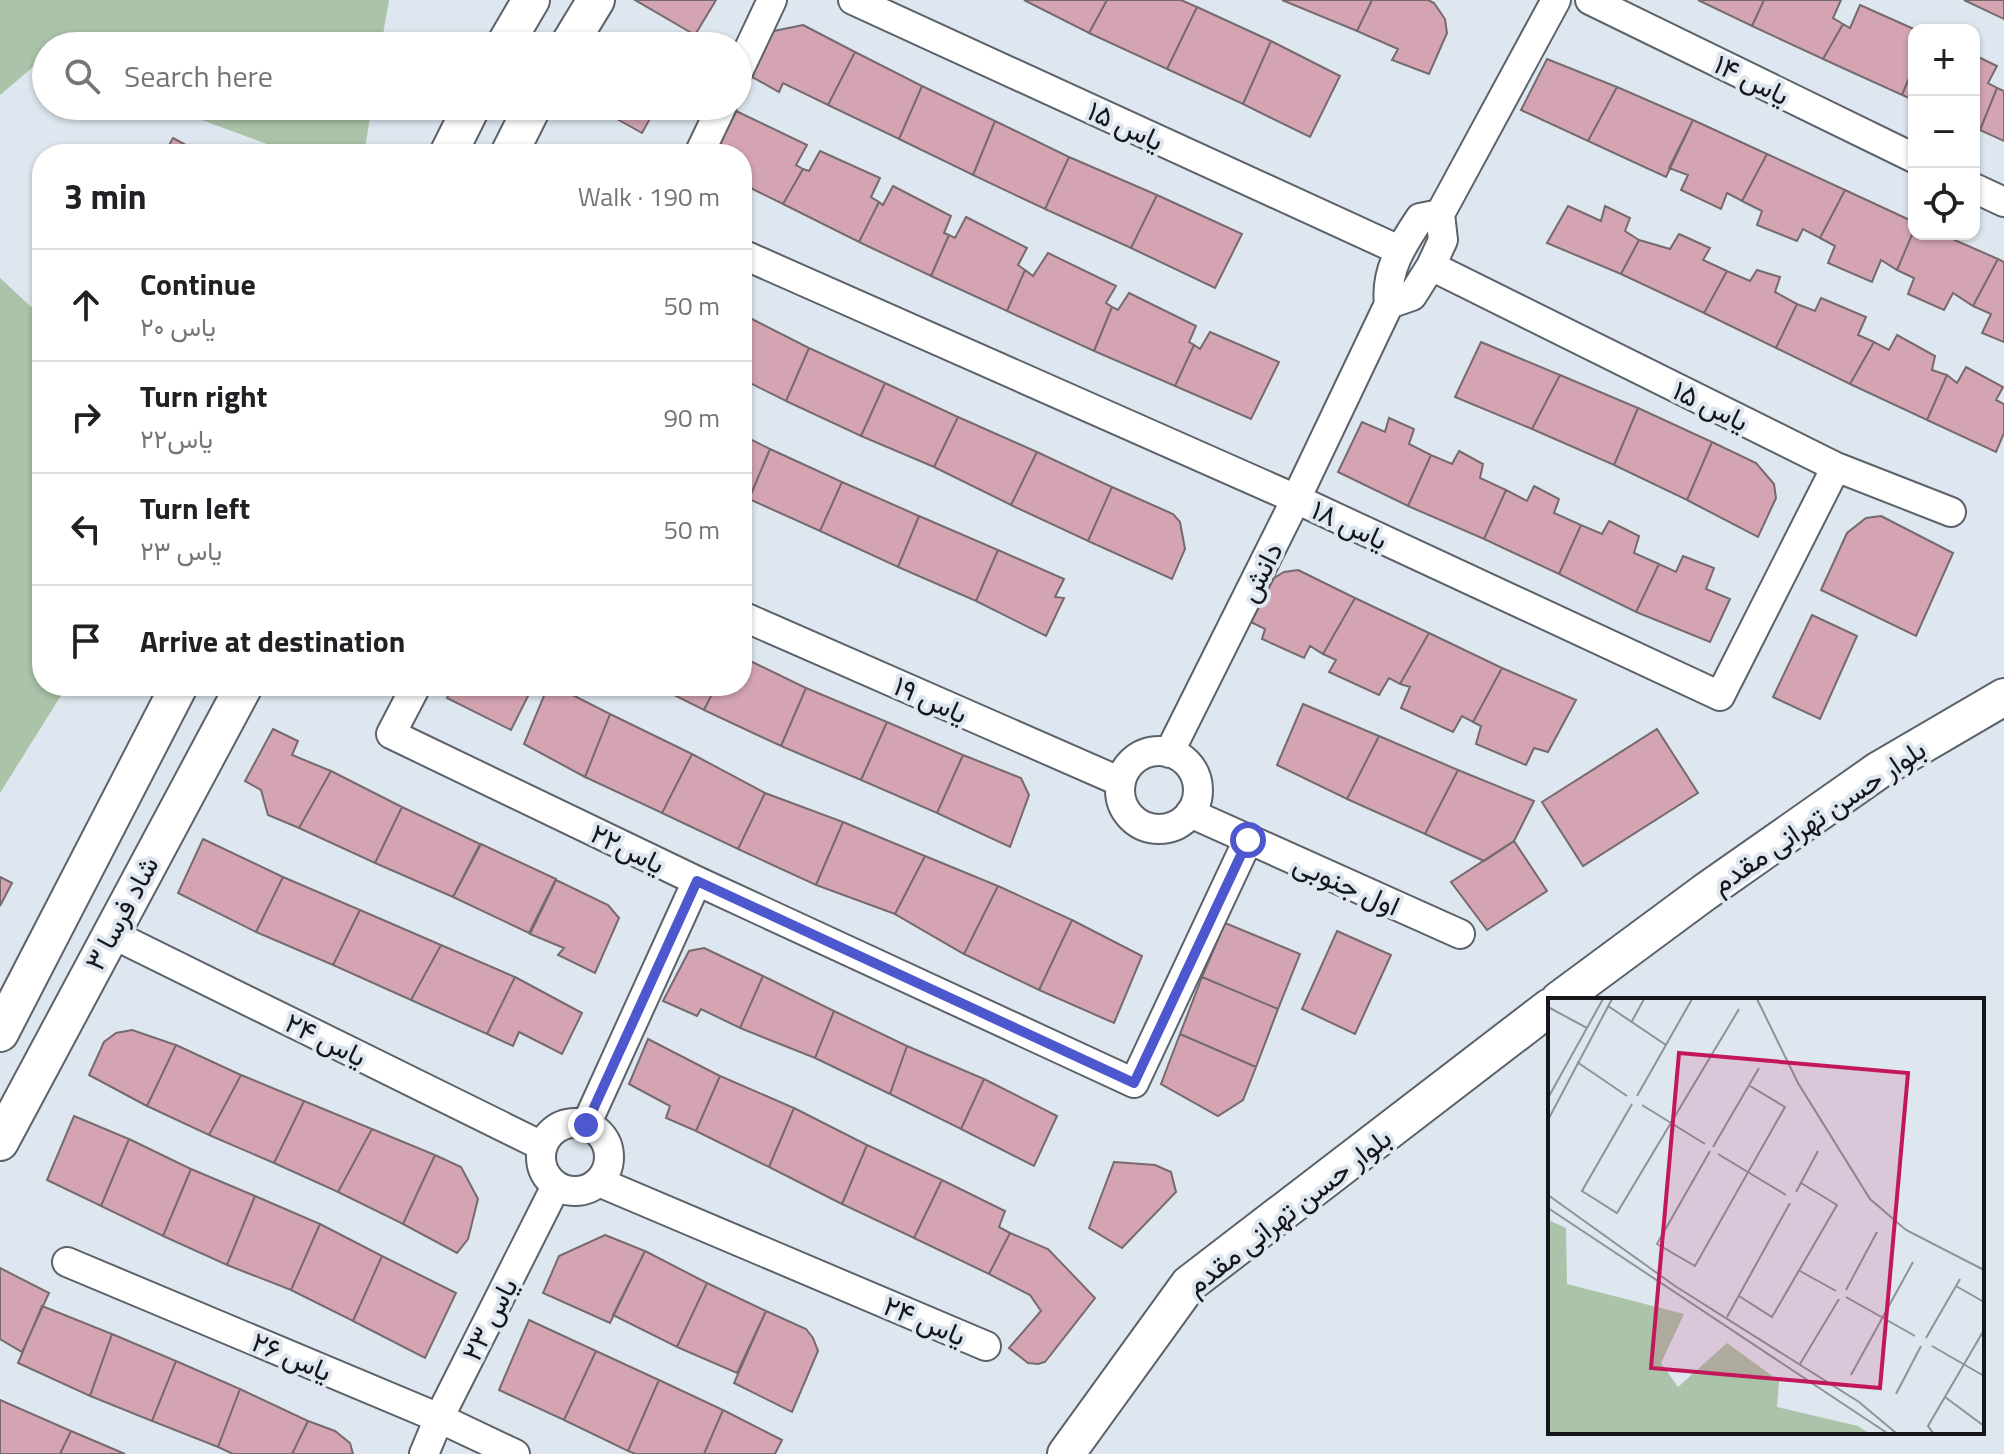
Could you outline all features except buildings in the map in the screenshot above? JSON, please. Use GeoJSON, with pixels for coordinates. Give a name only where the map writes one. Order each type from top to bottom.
{"type":"FeatureCollection","features":[{"type":"Feature","properties":{"kind":"street"},"geometry":{"type":"LineString","coordinates":[[512,32],[531,0]]}},
{"type":"Feature","properties":{"kind":"street"},"geometry":{"type":"LineString","coordinates":[[577,32],[596,0]]}},
{"type":"Feature","properties":{"kind":"street"},"geometry":{"type":"LineString","coordinates":[[752,42],[772,0]]}},
{"type":"Feature","properties":{"kind":"street","name":"یاس ۱۵"},"geometry":{"type":"LineString","coordinates":[[853,0],[1399,250]]}},
{"type":"Feature","properties":{"kind":"street"},"geometry":{"type":"LineString","coordinates":[[1440,214],[1420,218],[1399,250],[1386,285],[1389,304],[1412,296],[1431,266],[1443,240],[1440,214],[1556,0]]}},
{"type":"Feature","properties":{"kind":"street","name":"یاس ۱۴"},"geometry":{"type":"LineString","coordinates":[[1590,0],[1908,155]]}},
{"type":"Feature","properties":{"kind":"street"},"geometry":{"type":"LineString","coordinates":[[453,144],[465,120]]}},
{"type":"Feature","properties":{"kind":"street"},"geometry":{"type":"LineString","coordinates":[[514,144],[526,120]]}},
{"type":"Feature","properties":{"kind":"street"},"geometry":{"type":"LineString","coordinates":[[704,144],[715,120]]}},
{"type":"Feature","properties":{"kind":"street"},"geometry":{"type":"LineString","coordinates":[[1980,191],[2004,202]]}},
{"type":"Feature","properties":{"kind":"street","name":"یاس ۱۸"},"geometry":{"type":"LineString","coordinates":[[752,258],[1296,499],[1720,696],[1836,467]]}},
{"type":"Feature","properties":{"kind":"street","name":"یاس ۱۵"},"geometry":{"type":"LineString","coordinates":[[1431,266],[1836,467],[1951,512]]}},
{"type":"Feature","properties":{"kind":"street","name":"دانش"},"geometry":{"type":"LineString","coordinates":[[1169,753],[1389,304]]}},
{"type":"Feature","properties":{"kind":"street","name":"یاس ۱۹"},"geometry":{"type":"LineString","coordinates":[[752,620],[1121,782]]}},
{"type":"Feature","properties":{"kind":"street","name":"شاد فرسا ۳"},"geometry":{"type":"LineString","coordinates":[[0,1033],[174,696]]}},
{"type":"Feature","properties":{"kind":"street","name":"شاد فرسا ۳"},"geometry":{"type":"LineString","coordinates":[[0,1142],[239,696]]}},
{"type":"Feature","properties":{"kind":"street","name":"یاس۲۲"},"geometry":{"type":"LineString","coordinates":[[411,696],[391,734],[697,881],[1134,1083],[1248,840]]}},
{"type":"Feature","properties":{"kind":"street","name":"بلوار حسن تهرانی مقدم"},"geometry":{"type":"LineString","coordinates":[[1562,998],[1705,892],[1879,770],[2004,697]]}},
{"type":"Feature","properties":{"kind":"street"},"geometry":{"type":"LineString","coordinates":[[1157,751],[1169,753],[1189,766],[1195,777],[1198,790],[1190,813],[1169,828],[1142,826],[1131,819],[1120,795],[1125,770],[1145,754],[1157,751]]}},
{"type":"Feature","properties":{"kind":"street","name":"اول جنوبی"},"geometry":{"type":"LineString","coordinates":[[1190,813],[1460,934]]}},
{"type":"Feature","properties":{"kind":"street"},"geometry":{"type":"LineString","coordinates":[[586,1125],[697,881]]}},
{"type":"Feature","properties":{"kind":"street","name":"یاس ۲۴"},"geometry":{"type":"LineString","coordinates":[[110,933],[542,1146]]}},
{"type":"Feature","properties":{"kind":"street","name":"بلوار حسن تهرانی مقدم"},"geometry":{"type":"LineString","coordinates":[[1066,1454],[1189,1284],[1548,1009]]}},
{"type":"Feature","properties":{"kind":"street"},"geometry":{"type":"LineString","coordinates":[[569,1123],[586,1125],[601,1134],[608,1150],[608,1167],[599,1182],[586,1190],[570,1191],[556,1186],[545,1175],[540,1160],[542,1146],[553,1131],[569,1123]]}},
{"type":"Feature","properties":{"kind":"street","name":"یاس ۲۴"},"geometry":{"type":"LineString","coordinates":[[599,1182],[986,1346]]}},
{"type":"Feature","properties":{"kind":"street","name":"یاس ۲۳"},"geometry":{"type":"LineString","coordinates":[[424,1454],[439,1418],[556,1186]]}},
{"type":"Feature","properties":{"kind":"street","name":"یاس ۲۶"},"geometry":{"type":"LineString","coordinates":[[67,1262],[439,1418],[515,1454]]}},
{"type":"Feature","properties":{"kind":"green space"},"geometry":{"type":"Polygon","coordinates":[[[0,0],[389,0],[383,32],[32,32],[32,68],[0,95],[0,0]]]}},
{"type":"Feature","properties":{"kind":"green space"},"geometry":{"type":"Polygon","coordinates":[[[202,120],[370,120],[366,144],[267,144],[202,120]]]}},
{"type":"Feature","properties":{"kind":"green space"},"geometry":{"type":"Polygon","coordinates":[[[0,278],[32,308],[32,696],[61,696],[0,793],[0,278]]]}},
{"type":"Feature","properties":{"kind":"route"},"geometry":{"type":"LineString","coordinates":[[586,1125],[697,881],[1134,1083],[1248,840]]}}]}
